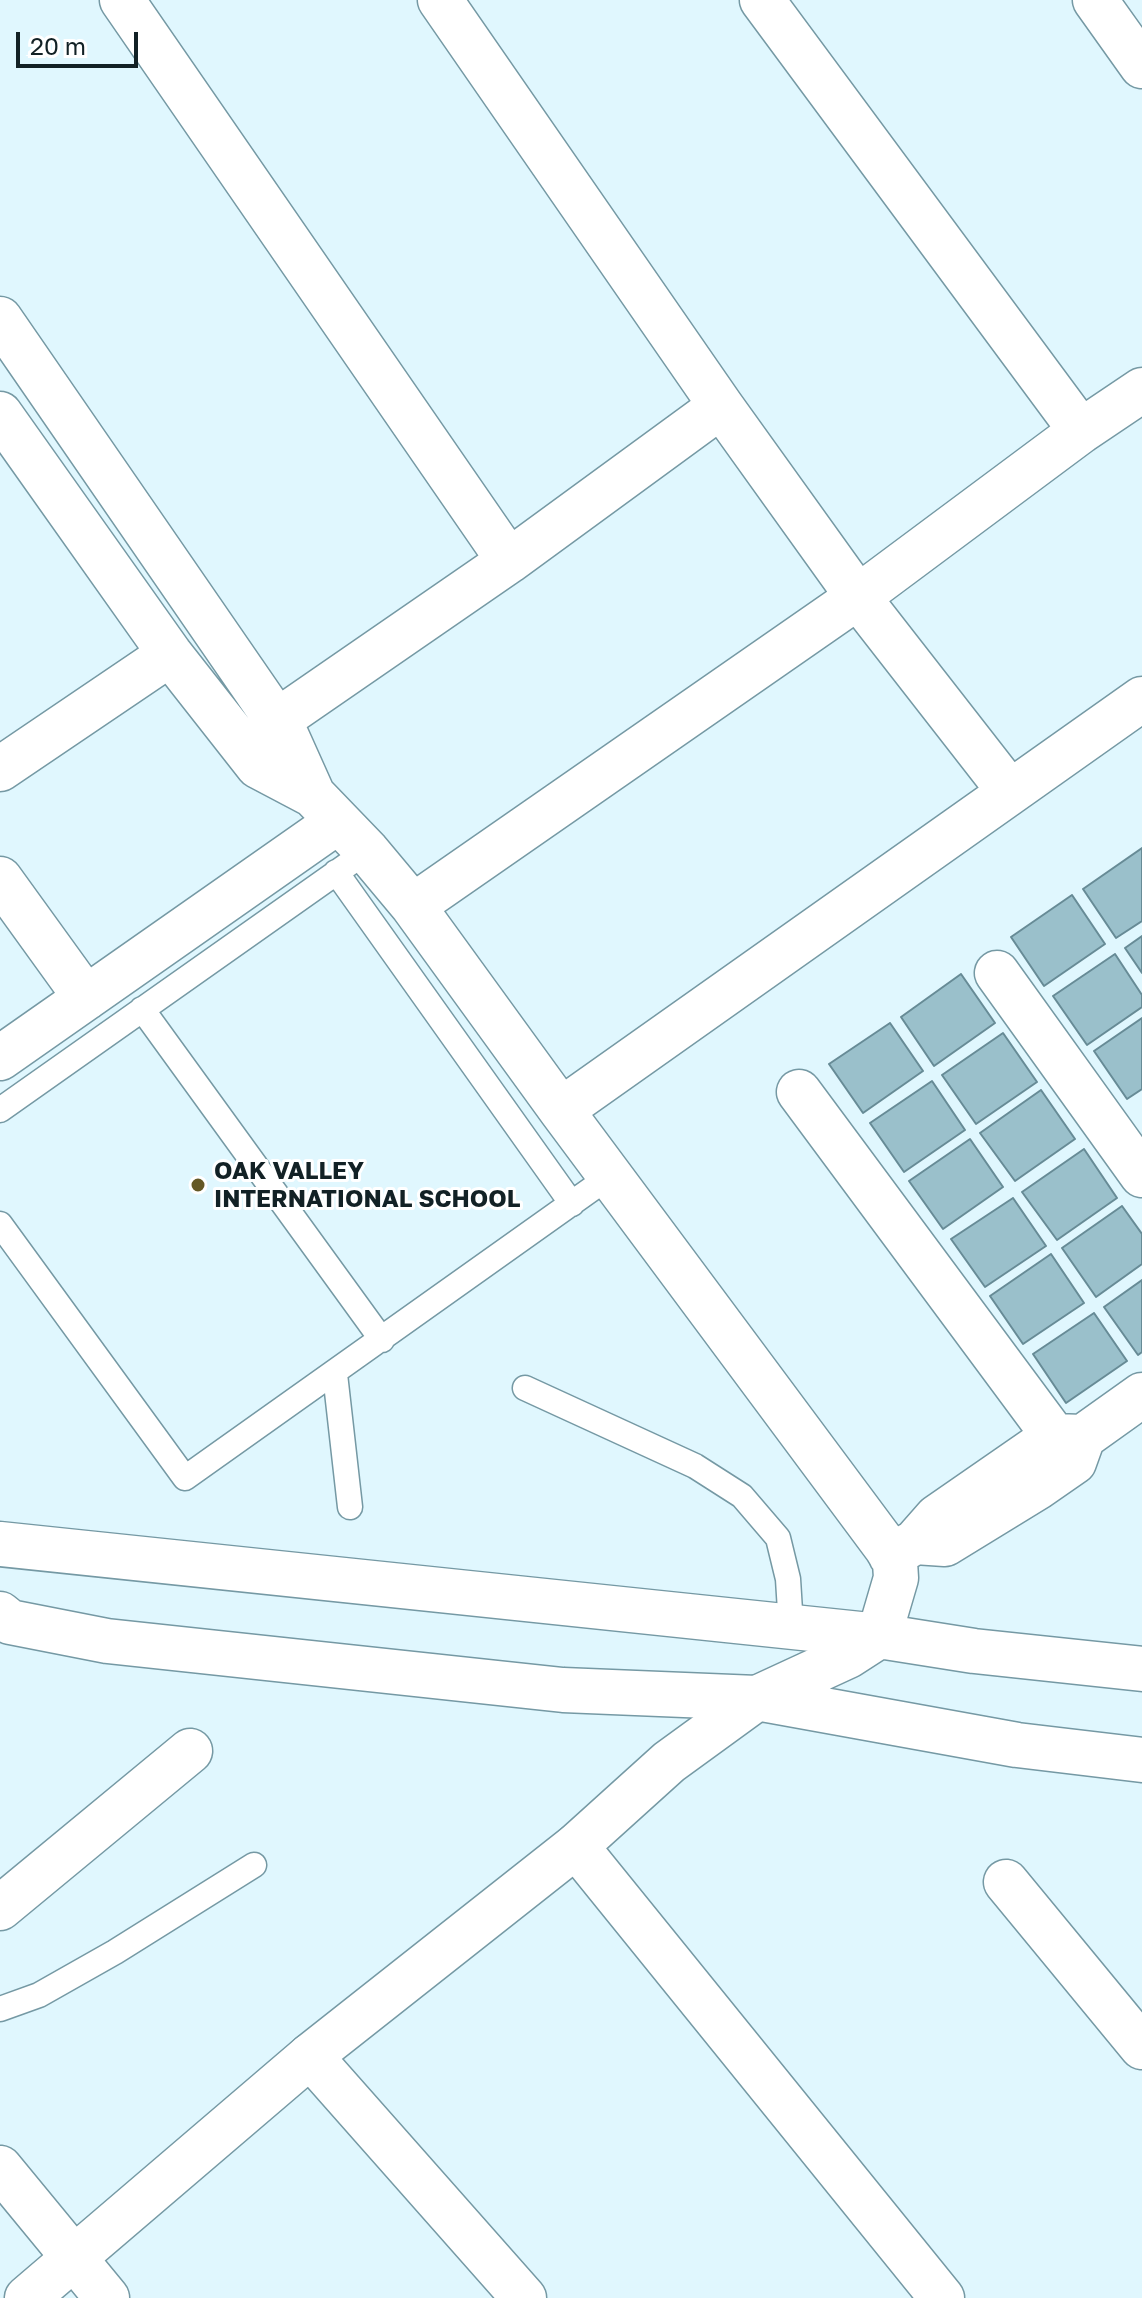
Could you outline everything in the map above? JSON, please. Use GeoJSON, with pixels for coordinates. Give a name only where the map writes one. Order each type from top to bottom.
{"type":"FeatureCollection","features":[{"type":"Feature","properties":{"kind":"street"},"geometry":{"type":"LineString","coordinates":[[122,0],[509,561]]}},
{"type":"Feature","properties":{"kind":"street"},"geometry":{"type":"LineString","coordinates":[[440,0],[721,406],[858,597],[1010,792]]}},
{"type":"Feature","properties":{"kind":"street"},"geometry":{"type":"LineString","coordinates":[[762,0],[1081,431]]}},
{"type":"Feature","properties":{"kind":"street"},"geometry":{"type":"LineString","coordinates":[[1095,0],[1142,66]]}},
{"type":"Feature","properties":{"kind":"street"},"geometry":{"type":"LineString","coordinates":[[0,319],[277,721],[338,835]]}},
{"type":"Feature","properties":{"kind":"street"},"geometry":{"type":"LineString","coordinates":[[413,906],[858,597],[1081,431],[1142,390]]}},
{"type":"Feature","properties":{"kind":"street"},"geometry":{"type":"LineString","coordinates":[[277,721],[509,561],[721,406]]}},
{"type":"Feature","properties":{"kind":"street"},"geometry":{"type":"LineString","coordinates":[[0,414],[170,654],[258,766],[338,835],[413,906],[610,1176],[903,1549]]}},
{"type":"Feature","properties":{"kind":"street"},"geometry":{"type":"LineString","coordinates":[[0,769],[170,654]]}},
{"type":"Feature","properties":{"kind":"street"},"geometry":{"type":"LineString","coordinates":[[561,1110],[1142,699]]}},
{"type":"Feature","properties":{"kind":"street"},"geometry":{"type":"LineString","coordinates":[[0,1058],[86,998],[338,835]]}},
{"type":"Feature","properties":{"kind":"street"},"geometry":{"type":"LineString","coordinates":[[0,879],[86,998]]}},
{"type":"Feature","properties":{"kind":"street"},"geometry":{"type":"LineString","coordinates":[[997,973],[1142,1175]]}},
{"type":"Feature","properties":{"kind":"street"},"geometry":{"type":"LineString","coordinates":[[799,1092],[1069,1436],[1074,1462],[1038,1487],[945,1544],[903,1549]]}},
{"type":"Feature","properties":{"kind":"street"},"geometry":{"type":"LineString","coordinates":[[1069,1436],[1142,1395]]}},
{"type":"Feature","properties":{"kind":"street"},"geometry":{"type":"LineString","coordinates":[[0,1544],[879,1636],[974,1651],[1142,1669]]}},
{"type":"Feature","properties":{"kind":"street"},"geometry":{"type":"LineString","coordinates":[[27,2298],[310,2056],[576,1846],[669,1762],[757,1698],[848,1656],[879,1636],[896,1578],[895,1562],[903,1549]]}},
{"type":"Feature","properties":{"kind":"street"},"geometry":{"type":"LineString","coordinates":[[0,1614],[10,1622],[107,1641],[563,1690],[757,1698],[1017,1745],[1142,1760]]}},
{"type":"Feature","properties":{"kind":"street"},"geometry":{"type":"LineString","coordinates":[[0,1908],[190,1751]]}},
{"type":"Feature","properties":{"kind":"street"},"geometry":{"type":"LineString","coordinates":[[576,1846],[942,2298]]}},
{"type":"Feature","properties":{"kind":"street"},"geometry":{"type":"LineString","coordinates":[[1006,1882],[1142,2047]]}},
{"type":"Feature","properties":{"kind":"street"},"geometry":{"type":"LineString","coordinates":[[310,2056],[524,2298]]}},
{"type":"Feature","properties":{"kind":"street"},"geometry":{"type":"LineString","coordinates":[[0,2168],[107,2298]]}},
{"type":"Feature","properties":{"kind":"lane"},"geometry":{"type":"LineString","coordinates":[[0,1110],[142,1009],[338,835],[572,1204]]}},
{"type":"Feature","properties":{"kind":"lane"},"geometry":{"type":"LineString","coordinates":[[142,1009],[382,1340]]}},
{"type":"Feature","properties":{"kind":"lane"},"geometry":{"type":"LineString","coordinates":[[0,1224],[185,1478],[610,1176]]}},
{"type":"Feature","properties":{"kind":"lane"},"geometry":{"type":"LineString","coordinates":[[335,1374],[350,1507]]}},
{"type":"Feature","properties":{"kind":"lane"},"geometry":{"type":"LineString","coordinates":[[525,1388],[695,1466],[742,1496],[778,1538],[788,1579],[791,1627]]}},
{"type":"Feature","properties":{"kind":"lane"},"geometry":{"type":"LineString","coordinates":[[0,2009],[52,1988],[254,1865]]}},
{"type":"Feature","properties":{"kind":"building"},"geometry":{"type":"Polygon","coordinates":[[[1142,848],[1142,921],[1116,938],[1083,889],[1142,848]]]}},
{"type":"Feature","properties":{"kind":"building"},"geometry":{"type":"Polygon","coordinates":[[[1072,895],[1105,944],[1044,986],[1011,937],[1072,895]]]}},
{"type":"Feature","properties":{"kind":"building"},"geometry":{"type":"Polygon","coordinates":[[[1142,936],[1142,973],[1125,948],[1142,936]]]}},
{"type":"Feature","properties":{"kind":"building"},"geometry":{"type":"Polygon","coordinates":[[[1115,954],[1142,995],[1142,1007],[1087,1045],[1053,996],[1115,954]]]}},
{"type":"Feature","properties":{"kind":"building"},"geometry":{"type":"Polygon","coordinates":[[[961,974],[995,1023],[934,1066],[901,1017],[961,974]]]}},
{"type":"Feature","properties":{"kind":"building"},"geometry":{"type":"Polygon","coordinates":[[[1142,1018],[1142,1089],[1127,1099],[1094,1051],[1142,1018]]]}},
{"type":"Feature","properties":{"kind":"building"},"geometry":{"type":"Polygon","coordinates":[[[890,1023],[923,1071],[863,1113],[829,1064],[890,1023]]]}},
{"type":"Feature","properties":{"kind":"building"},"geometry":{"type":"Polygon","coordinates":[[[1003,1033],[1037,1082],[976,1124],[942,1075],[1003,1033]]]}},
{"type":"Feature","properties":{"kind":"building"},"geometry":{"type":"Polygon","coordinates":[[[932,1081],[965,1130],[904,1172],[870,1123],[932,1081]]]}},
{"type":"Feature","properties":{"kind":"building"},"geometry":{"type":"Polygon","coordinates":[[[1041,1090],[1075,1139],[1015,1181],[980,1133],[1041,1090]]]}},
{"type":"Feature","properties":{"kind":"building"},"geometry":{"type":"Polygon","coordinates":[[[970,1139],[1003,1187],[943,1229],[909,1181],[970,1139]]]}},
{"type":"Feature","properties":{"kind":"building"},"geometry":{"type":"Polygon","coordinates":[[[1084,1149],[1117,1198],[1057,1240],[1022,1192],[1084,1149]]]}},
{"type":"Feature","properties":{"kind":"building"},"geometry":{"type":"Polygon","coordinates":[[[1013,1198],[1046,1246],[985,1287],[951,1239],[1013,1198]]]}},
{"type":"Feature","properties":{"kind":"building"},"geometry":{"type":"Polygon","coordinates":[[[1122,1206],[1142,1234],[1142,1264],[1096,1297],[1062,1248],[1122,1206]]]}},
{"type":"Feature","properties":{"kind":"building"},"geometry":{"type":"Polygon","coordinates":[[[1051,1254],[1084,1303],[1023,1344],[990,1296],[1051,1254]]]}},
{"type":"Feature","properties":{"kind":"building"},"geometry":{"type":"Polygon","coordinates":[[[1142,1280],[1142,1352],[1138,1355],[1104,1307],[1142,1280]]]}},
{"type":"Feature","properties":{"kind":"building"},"geometry":{"type":"Polygon","coordinates":[[[1094,1313],[1127,1361],[1066,1403],[1033,1354],[1094,1313]]]}},
{"type":"Feature","properties":{"kind":"place","name":"OAK VALLEY INTERNATIONAL SCHOOL"},"geometry":{"type":"Point","coordinates":[198,1185]}}]}
